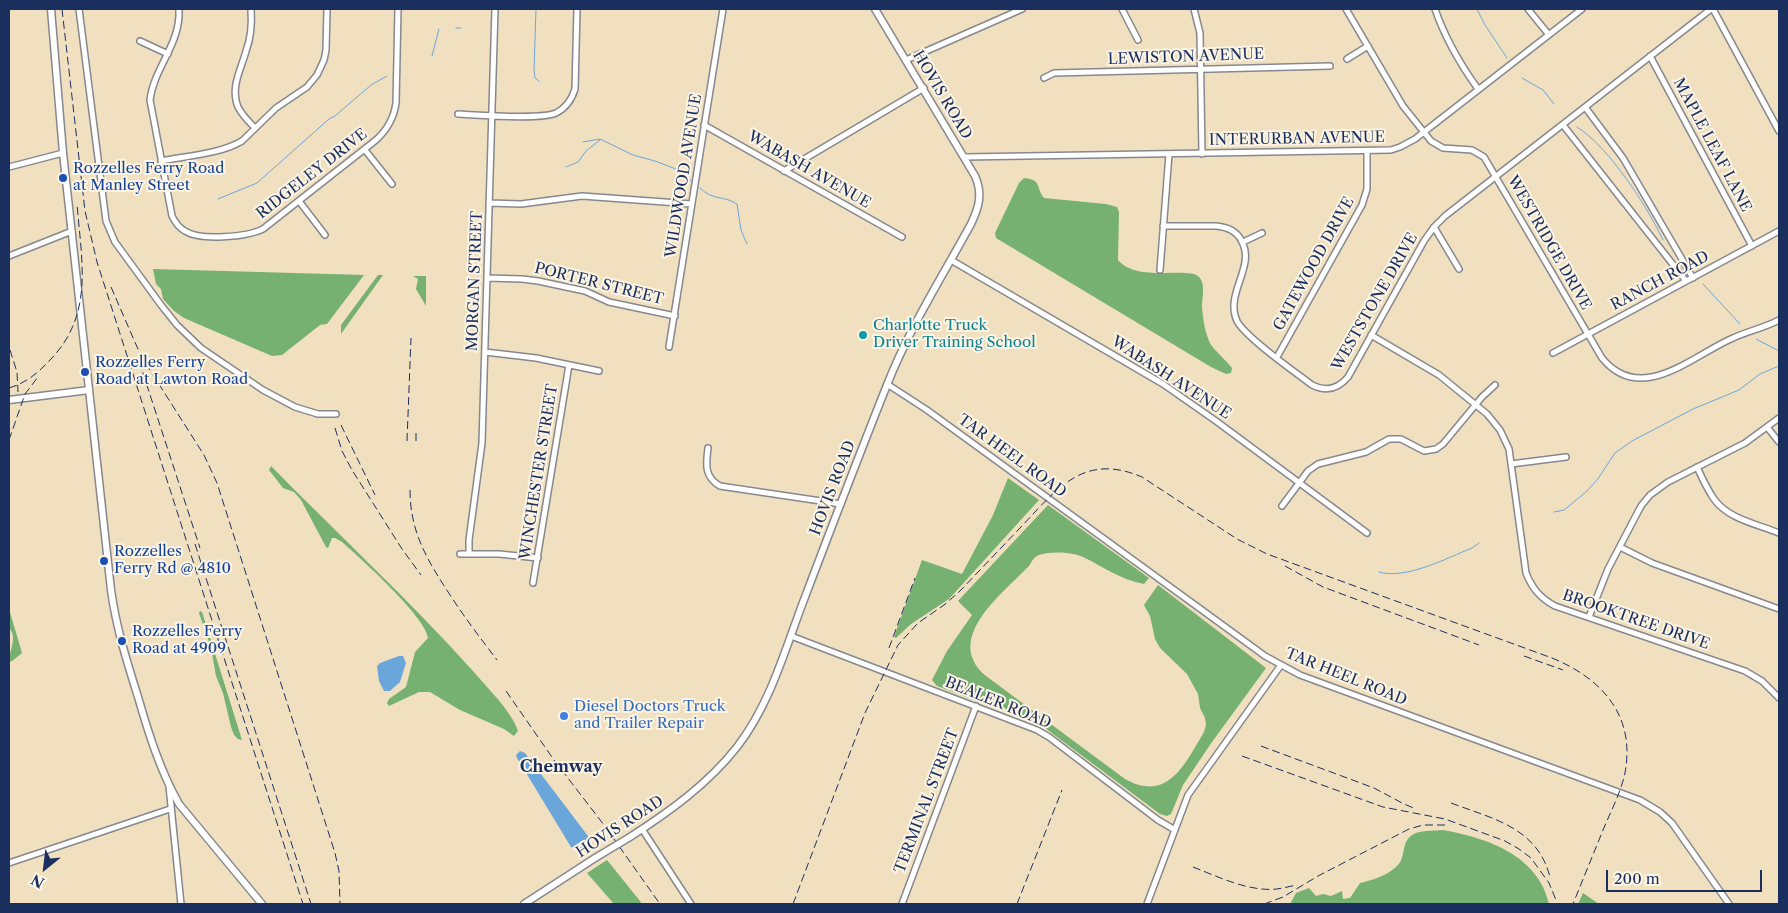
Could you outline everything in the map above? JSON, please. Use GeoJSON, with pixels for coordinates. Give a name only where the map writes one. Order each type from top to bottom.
{"type":"FeatureCollection","features":[{"type":"Feature","properties":{"kind":"street"},"geometry":{"type":"LineString","coordinates":[[51,9],[63,153],[114,612],[119,636],[151,742],[169,786],[179,804],[262,904]]}},
{"type":"Feature","properties":{"kind":"street"},"geometry":{"type":"LineString","coordinates":[[79,9],[106,220],[115,242],[171,318],[201,348],[279,399],[305,411],[318,414],[334,414]]}},
{"type":"Feature","properties":{"kind":"street","name":"RIDGELEY DRIVE"},"geometry":{"type":"LineString","coordinates":[[179,9],[178,30],[152,89],[150,100],[172,216],[180,228],[190,234],[236,236],[250,234],[263,229],[365,150],[386,130],[395,108],[398,9]]}},
{"type":"Feature","properties":{"kind":"street"},"geometry":{"type":"LineString","coordinates":[[251,9],[250,36],[236,80],[235,93],[241,112],[255,128]]}},
{"type":"Feature","properties":{"kind":"street"},"geometry":{"type":"LineString","coordinates":[[161,161],[232,146],[242,141],[276,108],[307,87],[317,75],[324,60],[327,9]]}},
{"type":"Feature","properties":{"kind":"street","name":"MORGAN STREET"},"geometry":{"type":"LineString","coordinates":[[469,553],[469,540],[482,443],[494,9]]}},
{"type":"Feature","properties":{"kind":"street"},"geometry":{"type":"LineString","coordinates":[[458,114],[546,116],[556,113],[568,104],[573,96],[575,85],[578,9]]}},
{"type":"Feature","properties":{"kind":"street","name":"WILDWOOD AVENUE"},"geometry":{"type":"LineString","coordinates":[[669,347],[723,9]]}},
{"type":"Feature","properties":{"kind":"street","name":"HOVIS ROAD"},"geometry":{"type":"LineString","coordinates":[[524,904],[642,829],[701,785],[724,763],[738,746],[770,692],[887,384],[910,335],[977,211],[980,199],[979,184],[924,88],[875,9]]}},
{"type":"Feature","properties":{"kind":"street"},"geometry":{"type":"LineString","coordinates":[[906,60],[1022,9]]}},
{"type":"Feature","properties":{"kind":"street"},"geometry":{"type":"LineString","coordinates":[[1122,9],[1138,40]]}},
{"type":"Feature","properties":{"kind":"street"},"geometry":{"type":"LineString","coordinates":[[1194,9],[1200,33],[1202,154]]}},
{"type":"Feature","properties":{"kind":"street","name":"WESTRIDGE DRIVE"},"geometry":{"type":"LineString","coordinates":[[1346,9],[1403,106],[1431,141],[1443,148],[1477,151],[1484,157],[1602,358],[1611,367],[1625,375],[1645,378],[1662,375],[1732,338],[1760,329],[1779,320]]}},
{"type":"Feature","properties":{"kind":"street"},"geometry":{"type":"LineString","coordinates":[[1435,9],[1440,24],[1462,68],[1478,90]]}},
{"type":"Feature","properties":{"kind":"street"},"geometry":{"type":"LineString","coordinates":[[1528,9],[1548,35]]}},
{"type":"Feature","properties":{"kind":"street","name":"INTERURBAN AVENUE"},"geometry":{"type":"LineString","coordinates":[[965,157],[1367,151],[1400,147],[1423,132],[1582,9]]}},
{"type":"Feature","properties":{"kind":"street"},"geometry":{"type":"LineString","coordinates":[[1712,9],[1779,131]]}},
{"type":"Feature","properties":{"kind":"street","name":"WESTSTONE DRIVE"},"geometry":{"type":"LineString","coordinates":[[1243,242],[1245,263],[1235,294],[1234,312],[1242,328],[1312,385],[1321,389],[1335,388],[1348,377],[1424,241],[1434,227],[1445,216],[1496,176],[1712,9]]}},
{"type":"Feature","properties":{"kind":"street"},"geometry":{"type":"LineString","coordinates":[[140,41],[168,54]]}},
{"type":"Feature","properties":{"kind":"street"},"geometry":{"type":"LineString","coordinates":[[1347,59],[1368,46]]}},
{"type":"Feature","properties":{"kind":"street","name":"MAPLE LEAF LANE"},"geometry":{"type":"LineString","coordinates":[[1650,56],[1752,246]]}},
{"type":"Feature","properties":{"kind":"street","name":"LEWISTON AVENUE"},"geometry":{"type":"LineString","coordinates":[[1044,78],[1054,73],[1330,66]]}},
{"type":"Feature","properties":{"kind":"street"},"geometry":{"type":"LineString","coordinates":[[784,171],[924,88]]}},
{"type":"Feature","properties":{"kind":"street"},"geometry":{"type":"LineString","coordinates":[[1585,107],[1623,158],[1693,278]]}},
{"type":"Feature","properties":{"kind":"street","name":"WABASH AVENUE"},"geometry":{"type":"LineString","coordinates":[[704,125],[902,237]]}},
{"type":"Feature","properties":{"kind":"street"},"geometry":{"type":"LineString","coordinates":[[1563,125],[1686,281]]}},
{"type":"Feature","properties":{"kind":"street"},"geometry":{"type":"LineString","coordinates":[[365,150],[392,184]]}},
{"type":"Feature","properties":{"kind":"street","name":"GATEWOOD DRIVE"},"geometry":{"type":"LineString","coordinates":[[1277,358],[1362,205],[1367,189],[1367,151]]}},
{"type":"Feature","properties":{"kind":"street"},"geometry":{"type":"LineString","coordinates":[[9,167],[63,153]]}},
{"type":"Feature","properties":{"kind":"street"},"geometry":{"type":"LineString","coordinates":[[1160,270],[1169,154]]}},
{"type":"Feature","properties":{"kind":"street"},"geometry":{"type":"LineString","coordinates":[[489,203],[521,204],[582,196],[692,204]]}},
{"type":"Feature","properties":{"kind":"street"},"geometry":{"type":"LineString","coordinates":[[299,201],[325,235]]}},
{"type":"Feature","properties":{"kind":"street"},"geometry":{"type":"LineString","coordinates":[[1163,226],[1222,226],[1235,232],[1243,242],[1262,233]]}},
{"type":"Feature","properties":{"kind":"street"},"geometry":{"type":"LineString","coordinates":[[1434,227],[1459,269]]}},
{"type":"Feature","properties":{"kind":"street"},"geometry":{"type":"LineString","coordinates":[[9,256],[72,231]]}},
{"type":"Feature","properties":{"kind":"street","name":"RANCH ROAD"},"geometry":{"type":"LineString","coordinates":[[1553,353],[1779,231]]}},
{"type":"Feature","properties":{"kind":"street","name":"WABASH AVENUE"},"geometry":{"type":"LineString","coordinates":[[951,260],[1153,377],[1216,421],[1367,533]]}},
{"type":"Feature","properties":{"kind":"street","name":"PORTER STREET"},"geometry":{"type":"LineString","coordinates":[[487,278],[538,281],[585,291],[609,302],[675,316]]}},
{"type":"Feature","properties":{"kind":"street","name":"BROOKTREE DRIVE"},"geometry":{"type":"LineString","coordinates":[[1371,336],[1439,375],[1487,414],[1500,430],[1508,449],[1511,464],[1526,572],[1536,592],[1548,602],[1745,671],[1762,681],[1779,698]]}},
{"type":"Feature","properties":{"kind":"street"},"geometry":{"type":"LineString","coordinates":[[485,352],[536,358],[599,371]]}},
{"type":"Feature","properties":{"kind":"street","name":"WINCHESTER STREET"},"geometry":{"type":"LineString","coordinates":[[534,583],[569,365]]}},
{"type":"Feature","properties":{"kind":"street","name":"TAR HEEL ROAD"},"geometry":{"type":"LineString","coordinates":[[887,384],[927,410],[1228,629],[1281,665],[1300,675],[1646,803],[1672,823],[1729,904]]}},
{"type":"Feature","properties":{"kind":"street"},"geometry":{"type":"LineString","coordinates":[[1282,506],[1299,482],[1311,468],[1318,464],[1366,452],[1389,439],[1402,439],[1424,451],[1436,448],[1443,444],[1475,404],[1495,385]]}},
{"type":"Feature","properties":{"kind":"street"},"geometry":{"type":"LineString","coordinates":[[9,400],[89,390]]}},
{"type":"Feature","properties":{"kind":"street"},"geometry":{"type":"LineString","coordinates":[[1589,617],[1598,590],[1641,506],[1650,495],[1662,485],[1731,451],[1779,418]]}},
{"type":"Feature","properties":{"kind":"street"},"geometry":{"type":"LineString","coordinates":[[1767,427],[1779,442]]}},
{"type":"Feature","properties":{"kind":"street"},"geometry":{"type":"LineString","coordinates":[[708,448],[707,472],[711,480],[720,486],[841,504]]}},
{"type":"Feature","properties":{"kind":"street"},"geometry":{"type":"LineString","coordinates":[[1511,464],[1566,457]]}},
{"type":"Feature","properties":{"kind":"street"},"geometry":{"type":"LineString","coordinates":[[1697,467],[1713,498],[1726,511],[1779,532]]}},
{"type":"Feature","properties":{"kind":"street"},"geometry":{"type":"LineString","coordinates":[[1620,547],[1652,563],[1779,609]]}},
{"type":"Feature","properties":{"kind":"street"},"geometry":{"type":"LineString","coordinates":[[460,554],[499,554],[538,558]]}},
{"type":"Feature","properties":{"kind":"street","name":"BEALER ROAD"},"geometry":{"type":"LineString","coordinates":[[791,636],[1042,732],[1158,820],[1175,830]]}},
{"type":"Feature","properties":{"kind":"street"},"geometry":{"type":"LineString","coordinates":[[1147,904],[1186,801],[1195,784],[1281,665]]}},
{"type":"Feature","properties":{"kind":"street","name":"TERMINAL STREET"},"geometry":{"type":"LineString","coordinates":[[902,904],[976,706]]}},
{"type":"Feature","properties":{"kind":"street"},"geometry":{"type":"LineString","coordinates":[[169,786],[180,904]]}},
{"type":"Feature","properties":{"kind":"street"},"geometry":{"type":"LineString","coordinates":[[9,863],[170,809]]}},
{"type":"Feature","properties":{"kind":"street"},"geometry":{"type":"LineString","coordinates":[[642,829],[691,904]]}},
{"type":"Feature","properties":{"kind":"green space"},"geometry":{"type":"Polygon","coordinates":[[[1024,178],[1036,182],[1044,198],[1106,204],[1117,207],[1119,212],[1118,260],[1127,267],[1149,273],[1185,273],[1199,277],[1203,287],[1202,307],[1207,336],[1211,345],[1232,368],[1231,373],[1226,374],[1211,367],[996,238],[995,233],[1019,183],[1024,178]]]}},
{"type":"Feature","properties":{"kind":"green space"},"geometry":{"type":"Polygon","coordinates":[[[153,269],[364,275],[327,324],[320,325],[282,355],[272,356],[184,318],[174,311],[163,299],[161,289],[156,284],[153,269]]]}},
{"type":"Feature","properties":{"kind":"green space"},"geometry":{"type":"Polygon","coordinates":[[[378,275],[383,275],[341,334],[341,325],[378,275]]]}},
{"type":"Feature","properties":{"kind":"green space"},"geometry":{"type":"Polygon","coordinates":[[[413,276],[426,276],[426,306],[416,289],[418,279],[413,276]]]}},
{"type":"Feature","properties":{"kind":"green space"},"geometry":{"type":"Polygon","coordinates":[[[271,466],[399,593],[473,671],[510,715],[518,731],[514,736],[504,729],[460,710],[430,692],[419,692],[389,706],[387,703],[389,699],[406,687],[415,652],[428,638],[424,629],[416,616],[391,588],[342,542],[332,538],[328,548],[326,547],[301,500],[294,492],[283,488],[269,470],[271,466]]]}},
{"type":"Feature","properties":{"kind":"green space"},"geometry":{"type":"Polygon","coordinates":[[[1008,478],[1039,500],[949,599],[911,624],[896,638],[894,637],[922,560],[962,574],[993,515],[1008,478]]]}},
{"type":"Feature","properties":{"kind":"green space"},"geometry":{"type":"Polygon","coordinates":[[[1048,505],[1149,578],[1144,584],[1136,582],[1073,554],[1055,553],[1037,556],[992,603],[981,617],[973,632],[970,647],[974,662],[986,676],[1125,779],[1140,785],[1153,786],[1164,783],[1182,767],[1204,732],[1206,725],[1200,708],[1198,694],[1187,674],[1160,648],[1155,639],[1150,616],[1144,605],[1158,585],[1266,668],[1183,785],[1171,814],[1167,816],[1160,814],[1041,725],[937,686],[932,680],[947,651],[972,615],[958,601],[1048,505]]]}},
{"type":"Feature","properties":{"kind":"green space"},"geometry":{"type":"Polygon","coordinates":[[[9,609],[22,653],[11,662],[9,658],[13,635],[9,628],[9,609]]]}},
{"type":"Feature","properties":{"kind":"green space"},"geometry":{"type":"Polygon","coordinates":[[[200,611],[202,612],[242,740],[234,735],[231,727],[200,611]]]}},
{"type":"Feature","properties":{"kind":"green space"},"geometry":{"type":"Polygon","coordinates":[[[1443,830],[1460,833],[1493,844],[1522,861],[1534,873],[1543,887],[1549,904],[1290,904],[1296,893],[1309,888],[1316,896],[1323,894],[1331,896],[1342,891],[1343,899],[1350,898],[1360,883],[1384,875],[1395,868],[1402,858],[1409,837],[1422,831],[1443,830]]]}},
{"type":"Feature","properties":{"kind":"green space"},"geometry":{"type":"Polygon","coordinates":[[[607,860],[642,904],[614,904],[587,873],[607,860]]]}},
{"type":"Feature","properties":{"kind":"green space"},"geometry":{"type":"Polygon","coordinates":[[[1583,893],[1599,904],[1578,904],[1583,893]]]}},
{"type":"Feature","properties":{"kind":"water"},"geometry":{"type":"Polygon","coordinates":[[[403,656],[406,663],[400,682],[390,691],[384,691],[379,681],[377,666],[403,656]]]}},
{"type":"Feature","properties":{"kind":"water"},"geometry":{"type":"Polygon","coordinates":[[[520,751],[525,753],[588,836],[589,841],[585,848],[575,849],[571,847],[517,758],[516,755],[520,751]]]}},
{"type":"Feature","properties":{"kind":"waterway"},"geometry":{"type":"LineString","coordinates":[[536,9],[534,70],[535,78],[539,81]]}},
{"type":"Feature","properties":{"kind":"waterway"},"geometry":{"type":"LineString","coordinates":[[1477,9],[1485,25],[1507,58]]}},
{"type":"Feature","properties":{"kind":"waterway"},"geometry":{"type":"LineString","coordinates":[[456,28],[461,28]]}},
{"type":"Feature","properties":{"kind":"waterway"},"geometry":{"type":"LineString","coordinates":[[432,56],[439,29]]}},
{"type":"Feature","properties":{"kind":"waterway"},"geometry":{"type":"LineString","coordinates":[[218,199],[257,183],[329,119],[371,85],[387,76]]}},
{"type":"Feature","properties":{"kind":"waterway"},"geometry":{"type":"LineString","coordinates":[[1522,78],[1543,90],[1554,104]]}},
{"type":"Feature","properties":{"kind":"waterway"},"geometry":{"type":"LineString","coordinates":[[1577,127],[1602,148],[1626,178],[1663,240]]}},
{"type":"Feature","properties":{"kind":"waterway"},"geometry":{"type":"LineString","coordinates":[[583,142],[600,139],[633,155],[676,169],[691,181]]}},
{"type":"Feature","properties":{"kind":"waterway"},"geometry":{"type":"LineString","coordinates":[[566,167],[578,162],[586,151],[600,140]]}},
{"type":"Feature","properties":{"kind":"waterway"},"geometry":{"type":"LineString","coordinates":[[700,188],[709,195],[737,204],[741,230],[747,244]]}},
{"type":"Feature","properties":{"kind":"waterway"},"geometry":{"type":"LineString","coordinates":[[1703,284],[1740,324]]}},
{"type":"Feature","properties":{"kind":"waterway"},"geometry":{"type":"LineString","coordinates":[[1756,339],[1779,351]]}},
{"type":"Feature","properties":{"kind":"waterway"},"geometry":{"type":"LineString","coordinates":[[1554,512],[1564,510],[1586,492],[1597,480],[1615,453],[1632,441],[1693,409],[1739,390],[1760,374],[1779,366]]}},
{"type":"Feature","properties":{"kind":"waterway"},"geometry":{"type":"LineString","coordinates":[[1379,572],[1390,574],[1414,571],[1472,548],[1479,543]]}},
{"type":"Feature","properties":{"kind":"railway"},"geometry":{"type":"LineString","coordinates":[[62,9],[85,211],[97,262],[303,904]]}},
{"type":"Feature","properties":{"kind":"railway"},"geometry":{"type":"LineString","coordinates":[[9,388],[26,380],[45,365],[64,342],[74,324],[82,286],[77,203]]}},
{"type":"Feature","properties":{"kind":"railway"},"geometry":{"type":"LineString","coordinates":[[111,287],[141,356],[204,455],[217,483],[335,853],[339,871],[340,904]]}},
{"type":"Feature","properties":{"kind":"railway"},"geometry":{"type":"LineString","coordinates":[[407,441],[411,338]]}},
{"type":"Feature","properties":{"kind":"railway"},"geometry":{"type":"LineString","coordinates":[[10,350],[17,372],[18,392]]}},
{"type":"Feature","properties":{"kind":"railway"},"geometry":{"type":"LineString","coordinates":[[139,361],[200,548]]}},
{"type":"Feature","properties":{"kind":"railway"},"geometry":{"type":"LineString","coordinates":[[9,440],[25,394],[38,377]]}},
{"type":"Feature","properties":{"kind":"railway"},"geometry":{"type":"LineString","coordinates":[[341,425],[375,495]]}},
{"type":"Feature","properties":{"kind":"railway"},"geometry":{"type":"LineString","coordinates":[[335,428],[342,451],[352,470],[402,549],[421,575]]}},
{"type":"Feature","properties":{"kind":"railway"},"geometry":{"type":"LineString","coordinates":[[416,432],[416,441]]}},
{"type":"Feature","properties":{"kind":"railway"},"geometry":{"type":"LineString","coordinates":[[793,904],[865,713],[898,645],[918,623],[959,592],[1059,488],[1073,478],[1087,472],[1103,469],[1121,470],[1142,477],[1237,539],[1267,554],[1552,658],[1570,666],[1600,688],[1620,716],[1625,733],[1627,752],[1625,773],[1573,904]]}},
{"type":"Feature","properties":{"kind":"railway"},"geometry":{"type":"LineString","coordinates":[[410,490],[413,520],[428,558],[456,604],[497,660]]}},
{"type":"Feature","properties":{"kind":"railway"},"geometry":{"type":"LineString","coordinates":[[195,544],[311,904]]}},
{"type":"Feature","properties":{"kind":"railway"},"geometry":{"type":"LineString","coordinates":[[1285,566],[1323,587],[1479,645]]}},
{"type":"Feature","properties":{"kind":"railway"},"geometry":{"type":"LineString","coordinates":[[889,648],[915,578]]}},
{"type":"Feature","properties":{"kind":"railway"},"geometry":{"type":"LineString","coordinates":[[1524,656],[1563,670]]}},
{"type":"Feature","properties":{"kind":"railway"},"geometry":{"type":"LineString","coordinates":[[506,691],[554,760],[604,825],[660,904]]}},
{"type":"Feature","properties":{"kind":"railway"},"geometry":{"type":"LineString","coordinates":[[1261,746],[1374,788],[1416,809]]}},
{"type":"Feature","properties":{"kind":"railway"},"geometry":{"type":"LineString","coordinates":[[1242,756],[1383,807],[1445,819],[1505,841],[1531,858],[1549,883],[1556,900]]}},
{"type":"Feature","properties":{"kind":"railway"},"geometry":{"type":"LineString","coordinates":[[1017,904],[1062,790]]}},
{"type":"Feature","properties":{"kind":"railway"},"geometry":{"type":"LineString","coordinates":[[1451,803],[1497,820],[1524,836],[1544,860],[1550,877]]}},
{"type":"Feature","properties":{"kind":"railway"},"geometry":{"type":"LineString","coordinates":[[1264,904],[1283,897],[1318,876],[1409,829],[1423,825],[1446,825]]}},
{"type":"Feature","properties":{"kind":"railway"},"geometry":{"type":"LineString","coordinates":[[1193,867],[1234,883],[1256,888],[1277,889],[1297,885]]}},
{"type":"Feature","properties":{"kind":"place","name":"Rozzelles Ferry Road at Manley Street"},"geometry":{"type":"Point","coordinates":[63,178]}},
{"type":"Feature","properties":{"kind":"place","name":"Charlotte Truck Driver Training School"},"geometry":{"type":"Point","coordinates":[863,335]}},
{"type":"Feature","properties":{"kind":"place","name":"Rozzelles Ferry Road at Lawton Road"},"geometry":{"type":"Point","coordinates":[85,372]}},
{"type":"Feature","properties":{"kind":"place","name":"Rozzelles Ferry Rd @ 4810"},"geometry":{"type":"Point","coordinates":[104,561]}},
{"type":"Feature","properties":{"kind":"place","name":"Rozzelles Ferry Road at 4909"},"geometry":{"type":"Point","coordinates":[122,641]}},
{"type":"Feature","properties":{"kind":"place","name":"Diesel Doctors Truck and Trailer Repair"},"geometry":{"type":"Point","coordinates":[564,716]}},
{"type":"Feature","properties":{"kind":"district","name":"Chemway"},"geometry":{"type":"Point","coordinates":[561,767]}}]}
